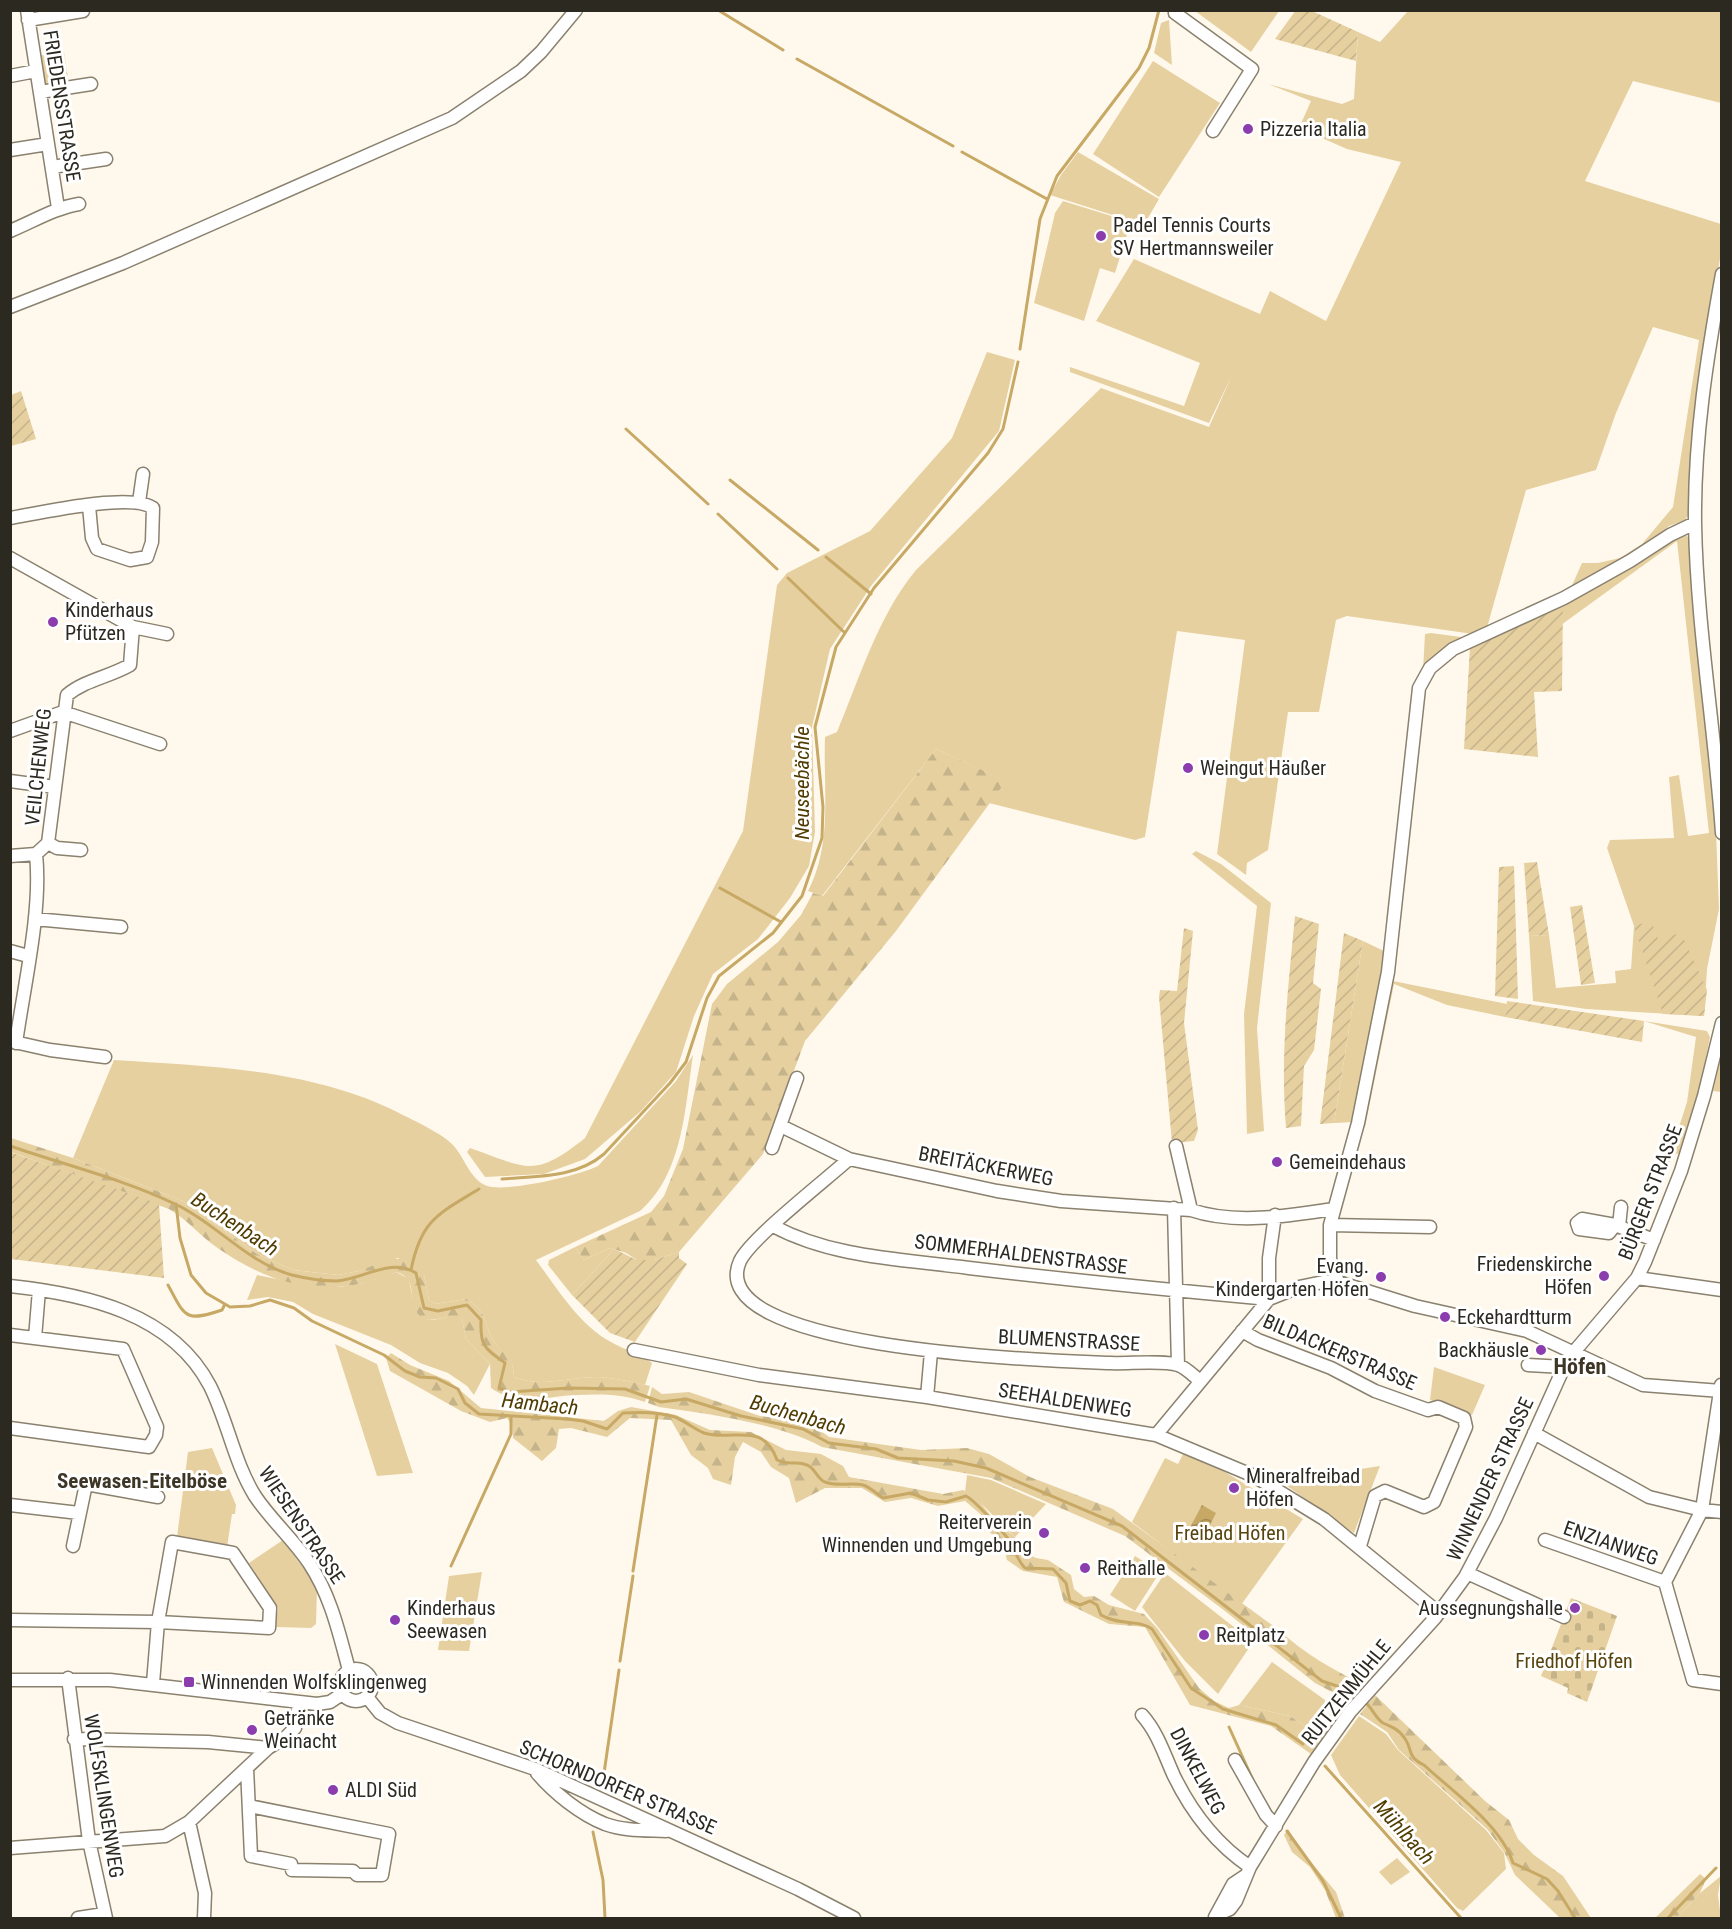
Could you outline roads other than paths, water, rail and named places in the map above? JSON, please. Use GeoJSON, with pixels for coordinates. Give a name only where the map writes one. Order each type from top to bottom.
{"type":"FeatureCollection","features":[{"type":"Feature","properties":{"kind":"street"},"geometry":{"type":"LineString","coordinates":[[10,307],[144,254],[452,118],[521,71],[541,52],[576,10]]}},
{"type":"Feature","properties":{"kind":"street"},"geometry":{"type":"LineString","coordinates":[[1176,10],[1175,13],[1252,69],[1213,131]]}},
{"type":"Feature","properties":{"kind":"street"},"geometry":{"type":"LineString","coordinates":[[27,15],[84,12]]}},
{"type":"Feature","properties":{"kind":"street","name":"FRIEDENSSTRASSE"},"geometry":{"type":"LineString","coordinates":[[27,15],[58,208]]}},
{"type":"Feature","properties":{"kind":"street"},"geometry":{"type":"LineString","coordinates":[[10,76],[36,71]]}},
{"type":"Feature","properties":{"kind":"street"},"geometry":{"type":"LineString","coordinates":[[40,92],[91,84]]}},
{"type":"Feature","properties":{"kind":"street"},"geometry":{"type":"LineString","coordinates":[[10,150],[48,144]]}},
{"type":"Feature","properties":{"kind":"street"},"geometry":{"type":"LineString","coordinates":[[52,167],[106,159]]}},
{"type":"Feature","properties":{"kind":"street","name":"FRIEDENSSTRASSE"},"geometry":{"type":"LineString","coordinates":[[10,231],[51,215],[58,208],[79,204]]}},
{"type":"Feature","properties":{"kind":"street"},"geometry":{"type":"LineString","coordinates":[[1722,274],[1703,386],[1695,523],[1699,603],[1722,833]]}},
{"type":"Feature","properties":{"kind":"street"},"geometry":{"type":"LineString","coordinates":[[139,502],[143,474]]}},
{"type":"Feature","properties":{"kind":"street"},"geometry":{"type":"LineString","coordinates":[[10,518],[126,500],[139,502],[153,508],[152,542],[147,557],[137,561],[106,554],[97,549],[92,538],[89,506]]}},
{"type":"Feature","properties":{"kind":"street"},"geometry":{"type":"LineString","coordinates":[[1338,1282],[1330,1259],[1330,1225],[1345,1173],[1388,972],[1417,700],[1425,676],[1430,668],[1453,649],[1564,598],[1630,561],[1670,534],[1695,523]]}},
{"type":"Feature","properties":{"kind":"street"},"geometry":{"type":"LineString","coordinates":[[10,558],[133,627],[167,634]]}},
{"type":"Feature","properties":{"kind":"street","name":"VEILCHENWEG"},"geometry":{"type":"LineString","coordinates":[[13,1042],[35,919],[38,876],[36,854],[48,843],[63,712],[67,695],[79,685],[116,673],[129,665],[133,627]]}},
{"type":"Feature","properties":{"kind":"street"},"geometry":{"type":"LineString","coordinates":[[10,731],[63,712],[160,744]]}},
{"type":"Feature","properties":{"kind":"street"},"geometry":{"type":"LineString","coordinates":[[10,781],[55,787]]}},
{"type":"Feature","properties":{"kind":"street","name":"VEILCHENWEG"},"geometry":{"type":"LineString","coordinates":[[48,843],[57,848],[81,850]]}},
{"type":"Feature","properties":{"kind":"street"},"geometry":{"type":"LineString","coordinates":[[10,856],[24,857],[36,854]]}},
{"type":"Feature","properties":{"kind":"street"},"geometry":{"type":"LineString","coordinates":[[35,919],[121,927]]}},
{"type":"Feature","properties":{"kind":"street"},"geometry":{"type":"LineString","coordinates":[[10,951],[28,956]]}},
{"type":"Feature","properties":{"kind":"street","name":"BÜRGER STRASSE"},"geometry":{"type":"LineString","coordinates":[[1573,1353],[1637,1278],[1654,1240],[1696,1125],[1722,1023]]}},
{"type":"Feature","properties":{"kind":"street"},"geometry":{"type":"LineString","coordinates":[[13,1042],[105,1057]]}},
{"type":"Feature","properties":{"kind":"street"},"geometry":{"type":"LineString","coordinates":[[772,1148],[797,1078]]}},
{"type":"Feature","properties":{"kind":"street","name":"BREITÄCKERWEG"},"geometry":{"type":"LineString","coordinates":[[781,1126],[849,1159],[997,1191],[1061,1201],[1174,1208],[1229,1218],[1333,1209]]}},
{"type":"Feature","properties":{"kind":"street"},"geometry":{"type":"LineString","coordinates":[[1176,1146],[1191,1210]]}},
{"type":"Feature","properties":{"kind":"street","name":"BLUMENSTRASSE"},"geometry":{"type":"LineString","coordinates":[[849,1159],[773,1226],[740,1262],[738,1278],[746,1297],[753,1304],[781,1318],[816,1331],[931,1352],[1178,1365]]}},
{"type":"Feature","properties":{"kind":"street"},"geometry":{"type":"LineString","coordinates":[[1621,1207],[1617,1226],[1654,1240]]}},
{"type":"Feature","properties":{"kind":"street"},"geometry":{"type":"LineString","coordinates":[[1174,1208],[1178,1365],[1200,1381]]}},
{"type":"Feature","properties":{"kind":"street"},"geometry":{"type":"LineString","coordinates":[[1269,1299],[1269,1258],[1275,1215]]}},
{"type":"Feature","properties":{"kind":"street"},"geometry":{"type":"LineString","coordinates":[[1330,1225],[1430,1227]]}},
{"type":"Feature","properties":{"kind":"street","name":"SOMMERHALDENSTRASSE"},"geometry":{"type":"LineString","coordinates":[[773,1226],[790,1235],[846,1253],[1108,1285],[1269,1299]]}},
{"type":"Feature","properties":{"kind":"street"},"geometry":{"type":"LineString","coordinates":[[1637,1278],[1722,1290]]}},
{"type":"Feature","properties":{"kind":"street"},"geometry":{"type":"LineString","coordinates":[[1156,1435],[1269,1299],[1299,1287],[1338,1282],[1415,1306],[1527,1331],[1643,1385],[1721,1387],[1716,1457],[1702,1510],[1665,1582],[1693,1680],[1722,1684]]}},
{"type":"Feature","properties":{"kind":"street","name":"WIESENSTRASSE"},"geometry":{"type":"LineString","coordinates":[[10,1286],[80,1297],[121,1309],[155,1328],[184,1351],[208,1384],[226,1423],[243,1473],[255,1495],[297,1546],[324,1589],[350,1670]]}},
{"type":"Feature","properties":{"kind":"street"},"geometry":{"type":"LineString","coordinates":[[35,1338],[39,1290]]}},
{"type":"Feature","properties":{"kind":"street","name":"BILDACKERSTRASSE"},"geometry":{"type":"LineString","coordinates":[[1242,1331],[1258,1340],[1331,1368],[1375,1391],[1428,1410],[1438,1407],[1464,1418],[1466,1427],[1434,1502],[1424,1506],[1385,1491],[1375,1496],[1360,1546]]}},
{"type":"Feature","properties":{"kind":"street"},"geometry":{"type":"LineString","coordinates":[[10,1335],[123,1349],[157,1427],[156,1435],[149,1447],[10,1428]]}},
{"type":"Feature","properties":{"kind":"street","name":"SEEHALDENWEG"},"geometry":{"type":"LineString","coordinates":[[634,1350],[759,1375],[927,1397],[1156,1435],[1254,1476],[1324,1519],[1360,1546],[1437,1616]]}},
{"type":"Feature","properties":{"kind":"street"},"geometry":{"type":"LineString","coordinates":[[927,1397],[931,1352]]}},
{"type":"Feature","properties":{"kind":"street","name":"WINNENDER STRASSE"},"geometry":{"type":"LineString","coordinates":[[1437,1616],[1467,1573],[1564,1367],[1573,1353]]}},
{"type":"Feature","properties":{"kind":"street"},"geometry":{"type":"LineString","coordinates":[[1528,1365],[1564,1367]]}},
{"type":"Feature","properties":{"kind":"street"},"geometry":{"type":"LineString","coordinates":[[1534,1433],[1649,1497],[1702,1510],[1722,1512]]}},
{"type":"Feature","properties":{"kind":"street"},"geometry":{"type":"LineString","coordinates":[[73,1546],[86,1484],[158,1497]]}},
{"type":"Feature","properties":{"kind":"street"},"geometry":{"type":"LineString","coordinates":[[10,1505],[79,1513]]}},
{"type":"Feature","properties":{"kind":"street","name":"ENZIANWEG"},"geometry":{"type":"LineString","coordinates":[[1545,1540],[1665,1582]]}},
{"type":"Feature","properties":{"kind":"street"},"geometry":{"type":"LineString","coordinates":[[10,1620],[158,1622],[269,1628],[270,1608],[233,1553],[172,1542],[158,1622],[153,1683]]}},
{"type":"Feature","properties":{"kind":"street"},"geometry":{"type":"LineString","coordinates":[[1467,1573],[1564,1617]]}},
{"type":"Feature","properties":{"kind":"street","name":"RUITZENMÜHLE"},"geometry":{"type":"LineString","coordinates":[[1215,1917],[1230,1909],[1248,1872],[1314,1762],[1357,1703],[1437,1616]]}},
{"type":"Feature","properties":{"kind":"street"},"geometry":{"type":"LineString","coordinates":[[350,1670],[361,1670],[369,1675],[372,1684],[367,1696],[361,1700],[351,1701],[342,1694],[340,1680],[350,1670]]}},
{"type":"Feature","properties":{"kind":"street"},"geometry":{"type":"LineString","coordinates":[[10,1680],[68,1678],[153,1683],[299,1704],[324,1703],[342,1694]]}},
{"type":"Feature","properties":{"kind":"street","name":"WOLFSKLINGENWEG"},"geometry":{"type":"LineString","coordinates":[[68,1678],[74,1739],[89,1841],[105,1916]]}},
{"type":"Feature","properties":{"kind":"street","name":"SCHORNDORFER STRASSE"},"geometry":{"type":"LineString","coordinates":[[367,1696],[380,1713],[398,1723],[535,1769],[675,1832],[854,1918]]}},
{"type":"Feature","properties":{"kind":"street"},"geometry":{"type":"LineString","coordinates":[[10,1848],[165,1836],[189,1822],[268,1748],[295,1728],[299,1704]]}},
{"type":"Feature","properties":{"kind":"street","name":"DINKELWEG"},"geometry":{"type":"LineString","coordinates":[[1142,1715],[1157,1735],[1175,1778],[1208,1831],[1248,1872]]}},
{"type":"Feature","properties":{"kind":"street"},"geometry":{"type":"LineString","coordinates":[[74,1739],[153,1739],[268,1748]]}},
{"type":"Feature","properties":{"kind":"street"},"geometry":{"type":"LineString","coordinates":[[1235,1760],[1266,1815],[1276,1826]]}},
{"type":"Feature","properties":{"kind":"street"},"geometry":{"type":"LineString","coordinates":[[247,1768],[251,1856],[291,1864],[292,1870],[353,1871],[357,1875],[382,1875],[389,1834],[249,1806]]}},
{"type":"Feature","properties":{"kind":"street"},"geometry":{"type":"LineString","coordinates":[[535,1769],[552,1791],[604,1824],[626,1829],[675,1832]]}},
{"type":"Feature","properties":{"kind":"street"},"geometry":{"type":"LineString","coordinates":[[189,1822],[205,1893],[204,1918]]}},
{"type":"Feature","properties":{"kind":"street"},"geometry":{"type":"LineString","coordinates":[[78,1918],[105,1916]]}},
{"type":"Feature","properties":{"kind":"water"},"geometry":{"type":"Polygon","coordinates":[[[1202,1505],[1216,1513],[1201,1543],[1186,1535],[1202,1505]]]}},
{"type":"Feature","properties":{"kind":"waterway"},"geometry":{"type":"LineString","coordinates":[[718,10],[783,50]]}},
{"type":"Feature","properties":{"kind":"waterway"},"geometry":{"type":"LineString","coordinates":[[1020,349],[1040,219],[1057,176],[1139,68],[1149,48],[1159,10]]}},
{"type":"Feature","properties":{"kind":"waterway"},"geometry":{"type":"LineString","coordinates":[[797,59],[953,146]]}},
{"type":"Feature","properties":{"kind":"waterway"},"geometry":{"type":"LineString","coordinates":[[962,152],[1047,199]]}},
{"type":"Feature","properties":{"kind":"waterway","name":"Neuseebächle"},"geometry":{"type":"LineString","coordinates":[[502,1179],[569,1172],[593,1162],[604,1154],[670,1083],[686,1062],[707,998],[719,976],[773,933],[802,896],[822,838],[823,807],[815,727],[836,647],[874,588],[988,453],[1003,429],[1018,362]]}},
{"type":"Feature","properties":{"kind":"waterway"},"geometry":{"type":"LineString","coordinates":[[626,429],[708,504]]}},
{"type":"Feature","properties":{"kind":"waterway"},"geometry":{"type":"LineString","coordinates":[[730,480],[818,550]]}},
{"type":"Feature","properties":{"kind":"waterway"},"geometry":{"type":"LineString","coordinates":[[718,514],[777,569]]}},
{"type":"Feature","properties":{"kind":"waterway"},"geometry":{"type":"LineString","coordinates":[[826,557],[871,594]]}},
{"type":"Feature","properties":{"kind":"waterway"},"geometry":{"type":"LineString","coordinates":[[788,578],[845,633]]}},
{"type":"Feature","properties":{"kind":"waterway"},"geometry":{"type":"LineString","coordinates":[[720,888],[781,922]]}},
{"type":"Feature","properties":{"kind":"waterway","name":"Buchenbach"},"geometry":{"type":"LineString","coordinates":[[10,1146],[114,1180],[175,1204],[204,1221],[260,1261],[292,1275],[337,1281],[396,1267],[416,1273],[424,1308],[438,1311],[467,1305],[481,1320],[481,1336],[485,1346],[505,1363],[499,1388],[510,1392],[569,1388],[625,1389],[661,1402],[686,1399],[741,1416],[803,1429],[829,1443],[876,1449],[898,1458],[954,1461],[986,1468],[1122,1526],[1322,1681],[1346,1689],[1359,1698]]}},
{"type":"Feature","properties":{"kind":"waterway","name":"Neuseebächle"},"geometry":{"type":"LineString","coordinates":[[411,1270],[420,1240],[433,1220],[452,1205],[479,1189]]}},
{"type":"Feature","properties":{"kind":"waterway","name":"Hambach"},"geometry":{"type":"LineString","coordinates":[[176,1204],[180,1238],[191,1275],[206,1293],[230,1307],[250,1306],[270,1300],[294,1308],[312,1321],[384,1355],[405,1371],[420,1377],[436,1378],[458,1389],[465,1403],[479,1414],[567,1419],[583,1421],[607,1429],[623,1413],[663,1414],[675,1417],[704,1433],[755,1436],[764,1440],[777,1460],[808,1465],[825,1482],[863,1485],[883,1498],[911,1493],[928,1500],[946,1502],[966,1496],[1006,1536],[1025,1568],[1053,1569],[1066,1583],[1070,1601],[1080,1605],[1090,1601],[1097,1605],[1101,1615],[1122,1622],[1141,1624],[1152,1629],[1191,1688],[1223,1709],[1276,1725],[1303,1744]]}},
{"type":"Feature","properties":{"kind":"waterway"},"geometry":{"type":"LineString","coordinates":[[168,1285],[178,1304],[187,1314],[193,1316],[209,1314],[222,1310],[225,1304]]}},
{"type":"Feature","properties":{"kind":"waterway"},"geometry":{"type":"LineString","coordinates":[[633,1571],[657,1415]]}},
{"type":"Feature","properties":{"kind":"waterway"},"geometry":{"type":"LineString","coordinates":[[451,1566],[511,1434],[511,1416]]}},
{"type":"Feature","properties":{"kind":"waterway"},"geometry":{"type":"LineString","coordinates":[[620,1661],[633,1576]]}},
{"type":"Feature","properties":{"kind":"waterway"},"geometry":{"type":"LineString","coordinates":[[603,1780],[619,1670]]}},
{"type":"Feature","properties":{"kind":"waterway","name":"Buchenbach"},"geometry":{"type":"LineString","coordinates":[[1364,1701],[1380,1721],[1401,1733],[1414,1759],[1424,1765],[1487,1822],[1507,1849],[1513,1863],[1547,1879],[1558,1891],[1575,1918]]}},
{"type":"Feature","properties":{"kind":"waterway","name":"Hambach"},"geometry":{"type":"LineString","coordinates":[[1229,1727],[1253,1780]]}},
{"type":"Feature","properties":{"kind":"waterway","name":"Mühlbach"},"geometry":{"type":"LineString","coordinates":[[1325,1766],[1461,1918]]}},
{"type":"Feature","properties":{"kind":"waterway","name":"Hambach"},"geometry":{"type":"LineString","coordinates":[[1287,1831],[1323,1881],[1341,1918]]}},
{"type":"Feature","properties":{"kind":"waterway"},"geometry":{"type":"LineString","coordinates":[[593,1832],[603,1880],[605,1918]]}},
{"type":"Feature","properties":{"kind":"waterway"},"geometry":{"type":"LineString","coordinates":[[1668,1918],[1716,1868]]}},
{"type":"Feature","properties":{"kind":"place","name":"Pizzeria Italia"},"geometry":{"type":"Point","coordinates":[1248,129]}},
{"type":"Feature","properties":{"kind":"place","name":"Padel Tennis Courts SV Hertmannsweiler"},"geometry":{"type":"Point","coordinates":[1101,236]}},
{"type":"Feature","properties":{"kind":"place","name":"Kinderhaus Pfützen"},"geometry":{"type":"Point","coordinates":[53,622]}},
{"type":"Feature","properties":{"kind":"place","name":"Weingut Häußer"},"geometry":{"type":"Point","coordinates":[1188,768]}},
{"type":"Feature","properties":{"kind":"place","name":"Gemeindehaus"},"geometry":{"type":"Point","coordinates":[1277,1162]}},
{"type":"Feature","properties":{"kind":"place","name":"Friedenskirche Höfen"},"geometry":{"type":"Point","coordinates":[1604,1276]}},
{"type":"Feature","properties":{"kind":"place","name":"Evang. Kindergarten Höfen"},"geometry":{"type":"Point","coordinates":[1381,1277]}},
{"type":"Feature","properties":{"kind":"place","name":"Eckehardtturm"},"geometry":{"type":"Point","coordinates":[1445,1317]}},
{"type":"Feature","properties":{"kind":"place","name":"Backhäusle"},"geometry":{"type":"Point","coordinates":[1541,1350]}},
{"type":"Feature","properties":{"kind":"place","name":"Mineralfreibad Höfen"},"geometry":{"type":"Point","coordinates":[1234,1488]}},
{"type":"Feature","properties":{"kind":"place","name":"Reiterverein Winnenden und Umgebung"},"geometry":{"type":"Point","coordinates":[1044,1533]}},
{"type":"Feature","properties":{"kind":"place","name":"Reithalle"},"geometry":{"type":"Point","coordinates":[1085,1568]}},
{"type":"Feature","properties":{"kind":"place","name":"Aussegnungshalle"},"geometry":{"type":"Point","coordinates":[1575,1608]}},
{"type":"Feature","properties":{"kind":"place","name":"Kinderhaus Seewasen"},"geometry":{"type":"Point","coordinates":[395,1620]}},
{"type":"Feature","properties":{"kind":"place","name":"Reitplatz"},"geometry":{"type":"Point","coordinates":[1204,1635]}},
{"type":"Feature","properties":{"kind":"place","name":"Winnenden Wolfsklingenweg"},"geometry":{"type":"Point","coordinates":[189,1682]}},
{"type":"Feature","properties":{"kind":"place","name":"Getränke Weinacht"},"geometry":{"type":"Point","coordinates":[252,1730]}},
{"type":"Feature","properties":{"kind":"place","name":"ALDI Süd"},"geometry":{"type":"Point","coordinates":[333,1790]}},
{"type":"Feature","properties":{"kind":"district","name":"Höfen"},"geometry":{"type":"Point","coordinates":[1580,1366]}},
{"type":"Feature","properties":{"kind":"district","name":"Seewasen-Eitelböse"},"geometry":{"type":"Point","coordinates":[142,1481]}},
{"type":"Feature","properties":{"kind":"park label","name":"Freibad Höfen"},"geometry":{"type":"Point","coordinates":[1230,1533]}},
{"type":"Feature","properties":{"kind":"park label","name":"Friedhof Höfen"},"geometry":{"type":"Point","coordinates":[1574,1661]}}]}
